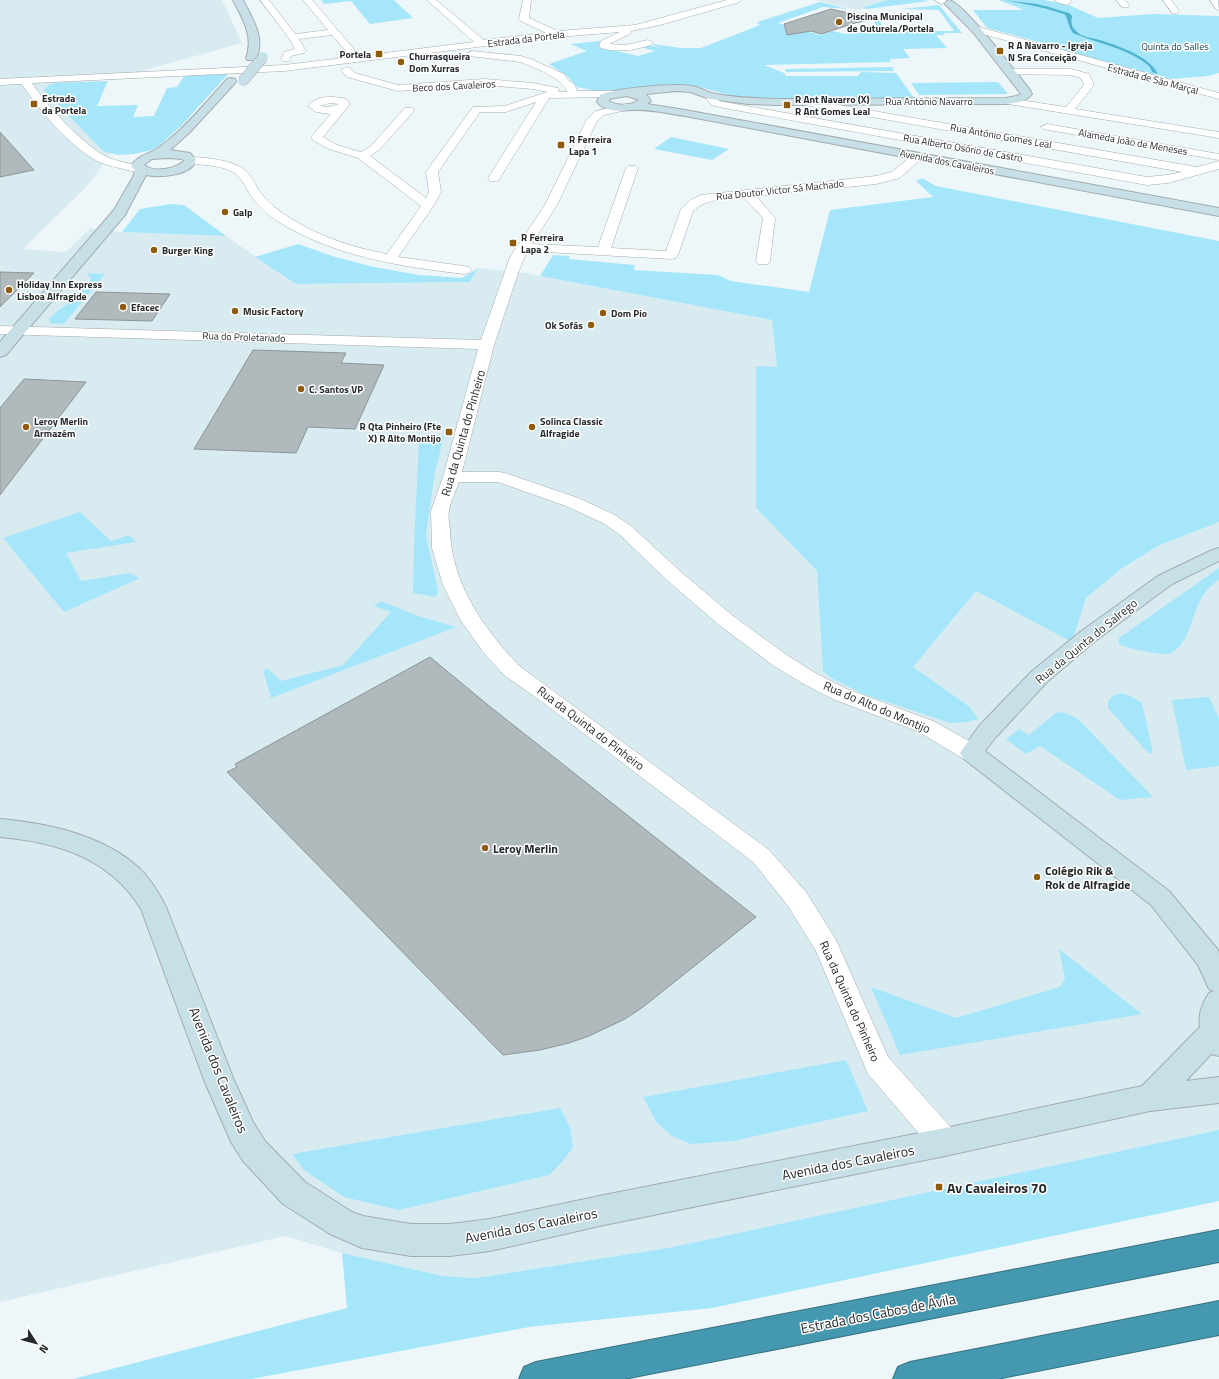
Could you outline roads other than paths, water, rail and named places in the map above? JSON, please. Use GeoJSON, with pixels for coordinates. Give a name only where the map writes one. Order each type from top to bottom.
{"type":"FeatureCollection","features":[{"type":"Feature","properties":{"kind":"highway","name":"Estrada dos Cabos de Ávila"},"geometry":{"type":"LineString","coordinates":[[536,1379],[1219,1246]]}},
{"type":"Feature","properties":{"kind":"highway"},"geometry":{"type":"LineString","coordinates":[[910,1379],[1219,1318]]}},
{"type":"Feature","properties":{"kind":"street"},"geometry":{"type":"LineString","coordinates":[[120,212],[139,177],[140,169],[137,166],[139,162],[171,144],[186,130],[251,58],[254,48],[253,33],[238,0]]}},
{"type":"Feature","properties":{"kind":"street"},"geometry":{"type":"LineString","coordinates":[[249,0],[259,21]]}},
{"type":"Feature","properties":{"kind":"street"},"geometry":{"type":"LineString","coordinates":[[264,0],[294,37],[301,51],[287,54],[285,64],[346,70],[458,50],[509,57],[530,62],[560,76],[564,82],[571,87],[570,94]]}},
{"type":"Feature","properties":{"kind":"street"},"geometry":{"type":"LineString","coordinates":[[307,0],[358,59]]}},
{"type":"Feature","properties":{"kind":"street"},"geometry":{"type":"LineString","coordinates":[[431,0],[482,44]]}},
{"type":"Feature","properties":{"kind":"street"},"geometry":{"type":"LineString","coordinates":[[527,0],[524,19],[558,34]]}},
{"type":"Feature","properties":{"kind":"street","name":"Estrada da Portela"},"geometry":{"type":"LineString","coordinates":[[0,82],[198,73],[285,64],[458,50],[482,44],[558,34],[635,28],[737,0]]}},
{"type":"Feature","properties":{"kind":"street"},"geometry":{"type":"LineString","coordinates":[[1167,0],[1175,11]]}},
{"type":"Feature","properties":{"kind":"street"},"geometry":{"type":"LineString","coordinates":[[1214,0],[1219,6]]}},
{"type":"Feature","properties":{"kind":"street"},"geometry":{"type":"LineString","coordinates":[[950,3],[974,29]]}},
{"type":"Feature","properties":{"kind":"street"},"geometry":{"type":"LineString","coordinates":[[635,28],[604,43],[604,46],[625,49],[648,44]]}},
{"type":"Feature","properties":{"kind":"street","name":"Rua António Navarro"},"geometry":{"type":"LineString","coordinates":[[646,96],[671,88],[685,88],[710,96],[762,102],[1006,101],[1021,98],[1027,94],[974,29]]}},
{"type":"Feature","properties":{"kind":"street","name":"Estrada de São Marçal"},"geometry":{"type":"LineString","coordinates":[[974,29],[1219,96]]}},
{"type":"Feature","properties":{"kind":"street"},"geometry":{"type":"LineString","coordinates":[[294,37],[334,32]]}},
{"type":"Feature","properties":{"kind":"street"},"geometry":{"type":"LineString","coordinates":[[201,130],[262,58],[265,47]]}},
{"type":"Feature","properties":{"kind":"street"},"geometry":{"type":"LineString","coordinates":[[198,73],[203,64]]}},
{"type":"Feature","properties":{"kind":"street","name":"Beco dos Cavaleiros"},"geometry":{"type":"LineString","coordinates":[[346,70],[351,75],[398,88],[484,82],[533,86],[570,94]]}},
{"type":"Feature","properties":{"kind":"street"},"geometry":{"type":"LineString","coordinates":[[1010,72],[1071,72],[1085,76],[1090,85],[1069,110]]}},
{"type":"Feature","properties":{"kind":"street"},"geometry":{"type":"LineString","coordinates":[[26,82],[32,93],[80,143],[104,160],[152,172],[223,166]]}},
{"type":"Feature","properties":{"kind":"street","name":"Avenida dos Cavaleiros"},"geometry":{"type":"LineString","coordinates":[[613,94],[627,93],[646,96],[674,112]]}},
{"type":"Feature","properties":{"kind":"street"},"geometry":{"type":"LineString","coordinates":[[586,95],[602,106],[604,97],[613,94]]}},
{"type":"Feature","properties":{"kind":"street"},"geometry":{"type":"LineString","coordinates":[[390,259],[428,205],[435,192],[432,172],[477,109],[506,109],[546,95],[613,94]]}},
{"type":"Feature","properties":{"kind":"street"},"geometry":{"type":"LineString","coordinates":[[494,178],[546,95]]}},
{"type":"Feature","properties":{"kind":"street"},"geometry":{"type":"LineString","coordinates":[[630,107],[646,96]]}},
{"type":"Feature","properties":{"kind":"street","name":"Rua Alberto Osório de Castro"},"geometry":{"type":"LineString","coordinates":[[710,96],[715,103],[724,105],[1137,180],[1160,181],[1219,165]]}},
{"type":"Feature","properties":{"kind":"street"},"geometry":{"type":"LineString","coordinates":[[881,101],[876,108],[877,111],[884,115]]}},
{"type":"Feature","properties":{"kind":"street"},"geometry":{"type":"LineString","coordinates":[[1006,101],[1219,135]]}},
{"type":"Feature","properties":{"kind":"street","name":"Rua António Gomes Leal"},"geometry":{"type":"LineString","coordinates":[[804,102],[1198,170]]}},
{"type":"Feature","properties":{"kind":"street","name":"Avenida dos Cavaleiros"},"geometry":{"type":"LineString","coordinates":[[602,106],[630,107],[674,112],[1219,212]]}},
{"type":"Feature","properties":{"kind":"street","name":"Rua da Quinta do Pinheiro"},"geometry":{"type":"LineString","coordinates":[[602,106],[592,119],[551,205],[517,257],[510,273],[487,345],[452,477],[440,511],[441,548],[453,585],[470,619],[490,647],[511,670],[552,699],[761,856],[797,899],[827,947],[878,1065],[945,1142]]}},
{"type":"Feature","properties":{"kind":"street"},"geometry":{"type":"LineString","coordinates":[[342,107],[317,137],[318,139],[333,147],[362,156],[428,205]]}},
{"type":"Feature","properties":{"kind":"street"},"geometry":{"type":"LineString","coordinates":[[362,156],[375,148],[409,110]]}},
{"type":"Feature","properties":{"kind":"street","name":"Alameda João de Meneses"},"geometry":{"type":"LineString","coordinates":[[1047,127],[1219,157]]}},
{"type":"Feature","properties":{"kind":"street"},"geometry":{"type":"LineString","coordinates":[[94,154],[114,158],[188,154],[238,170],[244,176],[258,197],[274,212],[296,227],[335,244],[390,259],[464,270]]}},
{"type":"Feature","properties":{"kind":"street"},"geometry":{"type":"LineString","coordinates":[[0,352],[120,212],[150,188],[188,164],[188,154]]}},
{"type":"Feature","properties":{"kind":"street","name":"Rua Doutor Victor Sá Machado"},"geometry":{"type":"LineString","coordinates":[[603,252],[671,255],[687,209],[694,203],[705,198],[876,180],[896,175],[918,156]]}},
{"type":"Feature","properties":{"kind":"street"},"geometry":{"type":"LineString","coordinates":[[524,247],[603,252],[632,168]]}},
{"type":"Feature","properties":{"kind":"street"},"geometry":{"type":"LineString","coordinates":[[747,193],[769,218],[762,261]]}},
{"type":"Feature","properties":{"kind":"street","name":"Rua do Proletariado"},"geometry":{"type":"LineString","coordinates":[[0,330],[487,345]]}},
{"type":"Feature","properties":{"kind":"street","name":"Rua do Alto do Montijo"},"geometry":{"type":"LineString","coordinates":[[452,477],[499,477],[572,502],[609,519],[625,530],[726,621],[777,657],[840,694],[924,726],[947,737],[972,753],[1160,898],[1208,958],[1219,981]]}},
{"type":"Feature","properties":{"kind":"street","name":"Rua da Quinta do Salrego"},"geometry":{"type":"LineString","coordinates":[[972,753],[995,722],[1039,677],[1087,637],[1165,580],[1219,554]]}},
{"type":"Feature","properties":{"kind":"street","name":"Avenida dos Cavaleiros"},"geometry":{"type":"LineString","coordinates":[[0,828],[35,832],[70,842],[98,854],[129,874],[142,889],[153,907],[219,1080],[242,1132],[254,1151],[294,1193],[341,1223],[362,1232],[419,1240],[450,1240],[490,1235],[604,1210],[945,1142],[1150,1098],[1219,1090]]}},
{"type":"Feature","properties":{"kind":"street"},"geometry":{"type":"LineString","coordinates":[[1150,1098],[1216,1038],[1213,1016],[1219,1001]]}},
{"type":"Feature","properties":{"kind":"waterway"},"geometry":{"type":"LineString","coordinates":[[1045,7],[1068,14]]}},
{"type":"Feature","properties":{"kind":"place","name":"Piscina Municipal de Outurela/Portela"},"geometry":{"type":"Point","coordinates":[839,22]}},
{"type":"Feature","properties":{"kind":"place","name":"R A Navarro - Igreja N Sra Conceição"},"geometry":{"type":"Point","coordinates":[1000,51]}},
{"type":"Feature","properties":{"kind":"place","name":"Portela"},"geometry":{"type":"Point","coordinates":[379,54]}},
{"type":"Feature","properties":{"kind":"place","name":"Churrasqueira Dom Xurras"},"geometry":{"type":"Point","coordinates":[401,62]}},
{"type":"Feature","properties":{"kind":"place","name":"Estrada da Portela"},"geometry":{"type":"Point","coordinates":[34,104]}},
{"type":"Feature","properties":{"kind":"place","name":"R Ant Navarro (X) R Ant Gomes Leal"},"geometry":{"type":"Point","coordinates":[787,105]}},
{"type":"Feature","properties":{"kind":"place","name":"R Ferreira Lapa 1"},"geometry":{"type":"Point","coordinates":[561,145]}},
{"type":"Feature","properties":{"kind":"place","name":"Galp"},"geometry":{"type":"Point","coordinates":[225,212]}},
{"type":"Feature","properties":{"kind":"place","name":"R Ferreira Lapa 2"},"geometry":{"type":"Point","coordinates":[513,243]}},
{"type":"Feature","properties":{"kind":"place","name":"Burger King"},"geometry":{"type":"Point","coordinates":[154,250]}},
{"type":"Feature","properties":{"kind":"place","name":"Holiday Inn Express Lisboa Alfragide"},"geometry":{"type":"Point","coordinates":[9,290]}},
{"type":"Feature","properties":{"kind":"place","name":"Efacec"},"geometry":{"type":"Point","coordinates":[123,307]}},
{"type":"Feature","properties":{"kind":"place","name":"Music Factory"},"geometry":{"type":"Point","coordinates":[235,311]}},
{"type":"Feature","properties":{"kind":"place","name":"Dom Pio"},"geometry":{"type":"Point","coordinates":[603,313]}},
{"type":"Feature","properties":{"kind":"place","name":"Ok Sofás"},"geometry":{"type":"Point","coordinates":[591,325]}},
{"type":"Feature","properties":{"kind":"place","name":"C. Santos VP"},"geometry":{"type":"Point","coordinates":[301,389]}},
{"type":"Feature","properties":{"kind":"place","name":"Leroy Merlin Armazém"},"geometry":{"type":"Point","coordinates":[26,427]}},
{"type":"Feature","properties":{"kind":"place","name":"Solinca Classic Alfragide"},"geometry":{"type":"Point","coordinates":[532,427]}},
{"type":"Feature","properties":{"kind":"place","name":"R Qta Pinheiro (Fte X) R Alto Montijo"},"geometry":{"type":"Point","coordinates":[449,432]}},
{"type":"Feature","properties":{"kind":"place","name":"Leroy Merlin"},"geometry":{"type":"Point","coordinates":[485,848]}},
{"type":"Feature","properties":{"kind":"place","name":"Colégio Rik & Rok de Alfragide"},"geometry":{"type":"Point","coordinates":[1037,877]}},
{"type":"Feature","properties":{"kind":"place","name":"Av Cavaleiros 70"},"geometry":{"type":"Point","coordinates":[939,1187]}},
{"type":"Feature","properties":{"kind":"park label","name":"Quinta do Salles"},"geometry":{"type":"Point","coordinates":[1175,46]}}]}
